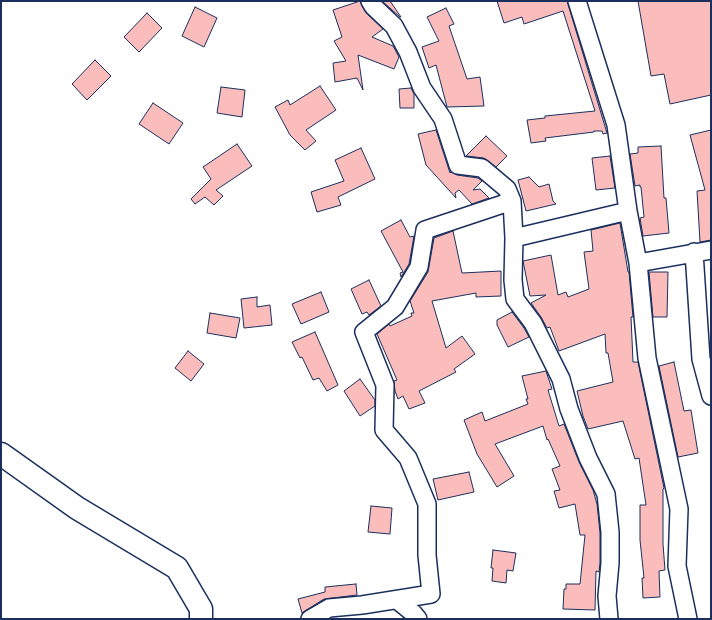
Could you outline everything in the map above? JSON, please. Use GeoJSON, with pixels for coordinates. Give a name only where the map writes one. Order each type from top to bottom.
{"type":"FeatureCollection","features":[{"type":"Feature","properties":{"kind":"street"},"geometry":{"type":"LineString","coordinates":[[370,1],[373,6],[394,26],[408,52],[422,88],[443,119],[458,165],[482,168],[508,189],[512,201],[514,238],[513,280],[515,299],[533,324],[561,379],[588,458],[606,494],[610,532],[610,563],[607,596],[609,619]]}},
{"type":"Feature","properties":{"kind":"street"},"geometry":{"type":"LineString","coordinates":[[577,1],[616,125],[628,211],[638,263],[647,358],[679,509],[677,566],[688,619]]}},
{"type":"Feature","properties":{"kind":"street"},"geometry":{"type":"LineString","coordinates":[[310,619],[329,608],[362,605],[431,594],[427,555],[427,504],[408,458],[384,430],[386,385],[364,332],[394,307],[419,268],[425,230],[512,201]]}},
{"type":"Feature","properties":{"kind":"street"},"geometry":{"type":"LineString","coordinates":[[514,238],[628,211]]}},
{"type":"Feature","properties":{"kind":"street"},"geometry":{"type":"LineString","coordinates":[[638,263],[711,250]]}},
{"type":"Feature","properties":{"kind":"street"},"geometry":{"type":"LineString","coordinates":[[694,252],[701,359],[711,396]]}},
{"type":"Feature","properties":{"kind":"street"},"geometry":{"type":"LineString","coordinates":[[1,454],[77,508],[177,568],[201,609],[201,619]]}},
{"type":"Feature","properties":{"kind":"street"},"geometry":{"type":"LineString","coordinates":[[397,600],[418,619]]}},
{"type":"Feature","properties":{"kind":"building"},"geometry":{"type":"Polygon","coordinates":[[[360,1],[366,13],[383,29],[372,37],[393,46],[399,57],[394,69],[358,55],[363,90],[357,78],[335,82],[333,63],[346,61],[334,41],[342,37],[333,10],[360,1]]]}},
{"type":"Feature","properties":{"kind":"building"},"geometry":{"type":"Polygon","coordinates":[[[382,1],[390,1],[401,17],[400,17],[382,1]]]}},
{"type":"Feature","properties":{"kind":"building"},"geometry":{"type":"Polygon","coordinates":[[[497,1],[567,1],[607,133],[603,134],[602,131],[594,131],[545,138],[546,141],[531,143],[527,120],[545,118],[545,116],[595,111],[563,11],[524,24],[522,17],[504,23],[497,1]]]}},
{"type":"Feature","properties":{"kind":"building"},"geometry":{"type":"Polygon","coordinates":[[[638,1],[711,1],[711,95],[670,104],[664,74],[651,76],[638,1]]]}},
{"type":"Feature","properties":{"kind":"building"},"geometry":{"type":"Polygon","coordinates":[[[195,7],[217,18],[204,47],[182,36],[195,7]]]}},
{"type":"Feature","properties":{"kind":"building"},"geometry":{"type":"Polygon","coordinates":[[[446,8],[454,24],[449,26],[467,79],[480,77],[484,106],[447,107],[436,65],[429,68],[422,47],[439,41],[427,17],[446,8]]]}},
{"type":"Feature","properties":{"kind":"building"},"geometry":{"type":"Polygon","coordinates":[[[147,13],[162,28],[139,52],[124,37],[147,13]]]}},
{"type":"Feature","properties":{"kind":"building"},"geometry":{"type":"Polygon","coordinates":[[[95,60],[111,76],[87,100],[72,84],[95,60]]]}},
{"type":"Feature","properties":{"kind":"building"},"geometry":{"type":"Polygon","coordinates":[[[320,86],[336,110],[306,130],[316,141],[305,150],[290,135],[275,107],[288,100],[290,105],[320,86]]]}},
{"type":"Feature","properties":{"kind":"building"},"geometry":{"type":"Polygon","coordinates":[[[221,87],[245,90],[242,117],[217,113],[221,87]]]}},
{"type":"Feature","properties":{"kind":"building"},"geometry":{"type":"Polygon","coordinates":[[[411,88],[414,94],[414,108],[400,108],[399,89],[411,88]]]}},
{"type":"Feature","properties":{"kind":"building"},"geometry":{"type":"Polygon","coordinates":[[[153,103],[183,123],[169,144],[139,124],[153,103]]]}},
{"type":"Feature","properties":{"kind":"building"},"geometry":{"type":"Polygon","coordinates":[[[436,130],[450,173],[478,178],[482,181],[473,190],[480,189],[489,198],[472,204],[459,190],[455,193],[456,198],[426,165],[418,134],[436,130]]]}},
{"type":"Feature","properties":{"kind":"building"},"geometry":{"type":"Polygon","coordinates":[[[711,130],[711,240],[700,242],[697,191],[705,190],[690,135],[711,130]]]}},
{"type":"Feature","properties":{"kind":"building"},"geometry":{"type":"Polygon","coordinates":[[[486,136],[507,156],[496,167],[484,158],[466,156],[486,136]]]}},
{"type":"Feature","properties":{"kind":"building"},"geometry":{"type":"Polygon","coordinates":[[[237,144],[252,166],[216,190],[223,196],[214,205],[205,197],[195,204],[191,199],[211,179],[203,167],[237,144]]]}},
{"type":"Feature","properties":{"kind":"building"},"geometry":{"type":"Polygon","coordinates":[[[661,146],[664,198],[666,198],[669,233],[643,236],[640,218],[644,217],[641,187],[640,185],[635,186],[630,154],[638,153],[638,147],[661,146]]]}},
{"type":"Feature","properties":{"kind":"building"},"geometry":{"type":"Polygon","coordinates":[[[361,148],[375,179],[338,197],[341,205],[317,212],[311,192],[344,181],[335,160],[361,148]]]}},
{"type":"Feature","properties":{"kind":"building"},"geometry":{"type":"Polygon","coordinates":[[[610,156],[615,188],[596,190],[592,158],[610,156]]]}},
{"type":"Feature","properties":{"kind":"building"},"geometry":{"type":"Polygon","coordinates":[[[529,177],[539,187],[549,184],[553,201],[556,204],[526,211],[518,180],[529,177]]]}},
{"type":"Feature","properties":{"kind":"building"},"geometry":{"type":"Polygon","coordinates":[[[401,220],[410,237],[414,236],[409,264],[401,277],[400,273],[403,272],[381,231],[401,220]]]}},
{"type":"Feature","properties":{"kind":"building"},"geometry":{"type":"Polygon","coordinates":[[[620,223],[629,272],[633,317],[631,317],[633,362],[638,362],[664,488],[663,544],[665,570],[659,571],[660,597],[643,598],[642,578],[644,578],[640,540],[640,505],[646,505],[639,458],[635,459],[623,421],[588,429],[577,391],[613,382],[608,353],[606,353],[605,334],[559,351],[550,327],[547,328],[531,303],[546,295],[530,296],[523,261],[551,255],[558,295],[566,292],[568,297],[589,289],[584,252],[593,251],[591,230],[620,223]]]}},
{"type":"Feature","properties":{"kind":"building"},"geometry":{"type":"Polygon","coordinates":[[[453,231],[462,273],[501,271],[501,296],[476,297],[476,293],[432,301],[446,348],[462,336],[475,354],[454,369],[456,372],[419,391],[425,403],[409,409],[403,396],[398,399],[394,381],[397,380],[377,334],[389,324],[390,326],[412,316],[411,313],[414,313],[410,301],[428,272],[434,238],[453,231]]]}},
{"type":"Feature","properties":{"kind":"building"},"geometry":{"type":"Polygon","coordinates":[[[649,272],[668,272],[667,317],[653,317],[649,272]]]}},
{"type":"Feature","properties":{"kind":"building"},"geometry":{"type":"Polygon","coordinates":[[[369,280],[381,306],[369,315],[367,312],[362,314],[351,289],[369,280]]]}},
{"type":"Feature","properties":{"kind":"building"},"geometry":{"type":"Polygon","coordinates":[[[321,292],[329,312],[301,324],[292,304],[321,292]]]}},
{"type":"Feature","properties":{"kind":"building"},"geometry":{"type":"Polygon","coordinates":[[[257,297],[257,307],[270,305],[272,325],[244,328],[241,299],[257,297]]]}},
{"type":"Feature","properties":{"kind":"building"},"geometry":{"type":"Polygon","coordinates":[[[512,312],[529,337],[508,347],[497,325],[497,320],[512,312]]]}},
{"type":"Feature","properties":{"kind":"building"},"geometry":{"type":"Polygon","coordinates":[[[210,313],[240,318],[236,338],[207,333],[210,313]]]}},
{"type":"Feature","properties":{"kind":"building"},"geometry":{"type":"Polygon","coordinates":[[[315,332],[338,385],[327,391],[319,378],[313,380],[302,357],[300,358],[292,342],[315,332]]]}},
{"type":"Feature","properties":{"kind":"building"},"geometry":{"type":"Polygon","coordinates":[[[188,351],[204,364],[191,381],[175,368],[188,351]]]}},
{"type":"Feature","properties":{"kind":"building"},"geometry":{"type":"Polygon","coordinates":[[[674,362],[684,411],[691,410],[698,453],[678,457],[659,366],[674,362]]]}},
{"type":"Feature","properties":{"kind":"building"},"geometry":{"type":"Polygon","coordinates":[[[546,371],[552,389],[548,390],[559,426],[564,424],[579,462],[593,490],[597,504],[600,533],[600,563],[599,572],[596,571],[595,610],[563,609],[564,589],[566,589],[566,584],[580,584],[585,535],[580,535],[575,504],[559,508],[554,491],[560,490],[552,469],[560,466],[548,439],[547,440],[543,426],[495,444],[514,476],[497,487],[477,454],[464,420],[482,412],[485,421],[528,404],[522,376],[546,371]]]}},
{"type":"Feature","properties":{"kind":"building"},"geometry":{"type":"Polygon","coordinates":[[[360,379],[375,400],[375,406],[360,416],[344,391],[360,379]]]}},
{"type":"Feature","properties":{"kind":"building"},"geometry":{"type":"Polygon","coordinates":[[[469,472],[474,492],[438,500],[433,479],[469,472]]]}},
{"type":"Feature","properties":{"kind":"building"},"geometry":{"type":"Polygon","coordinates":[[[371,506],[392,508],[390,534],[368,532],[371,506]]]}},
{"type":"Feature","properties":{"kind":"building"},"geometry":{"type":"Polygon","coordinates":[[[493,550],[516,553],[513,571],[507,570],[506,583],[492,581],[493,568],[491,568],[493,550]]]}},
{"type":"Feature","properties":{"kind":"building"},"geometry":{"type":"Polygon","coordinates":[[[356,584],[357,595],[324,599],[302,613],[298,599],[325,592],[325,587],[356,584]]]}}]}
